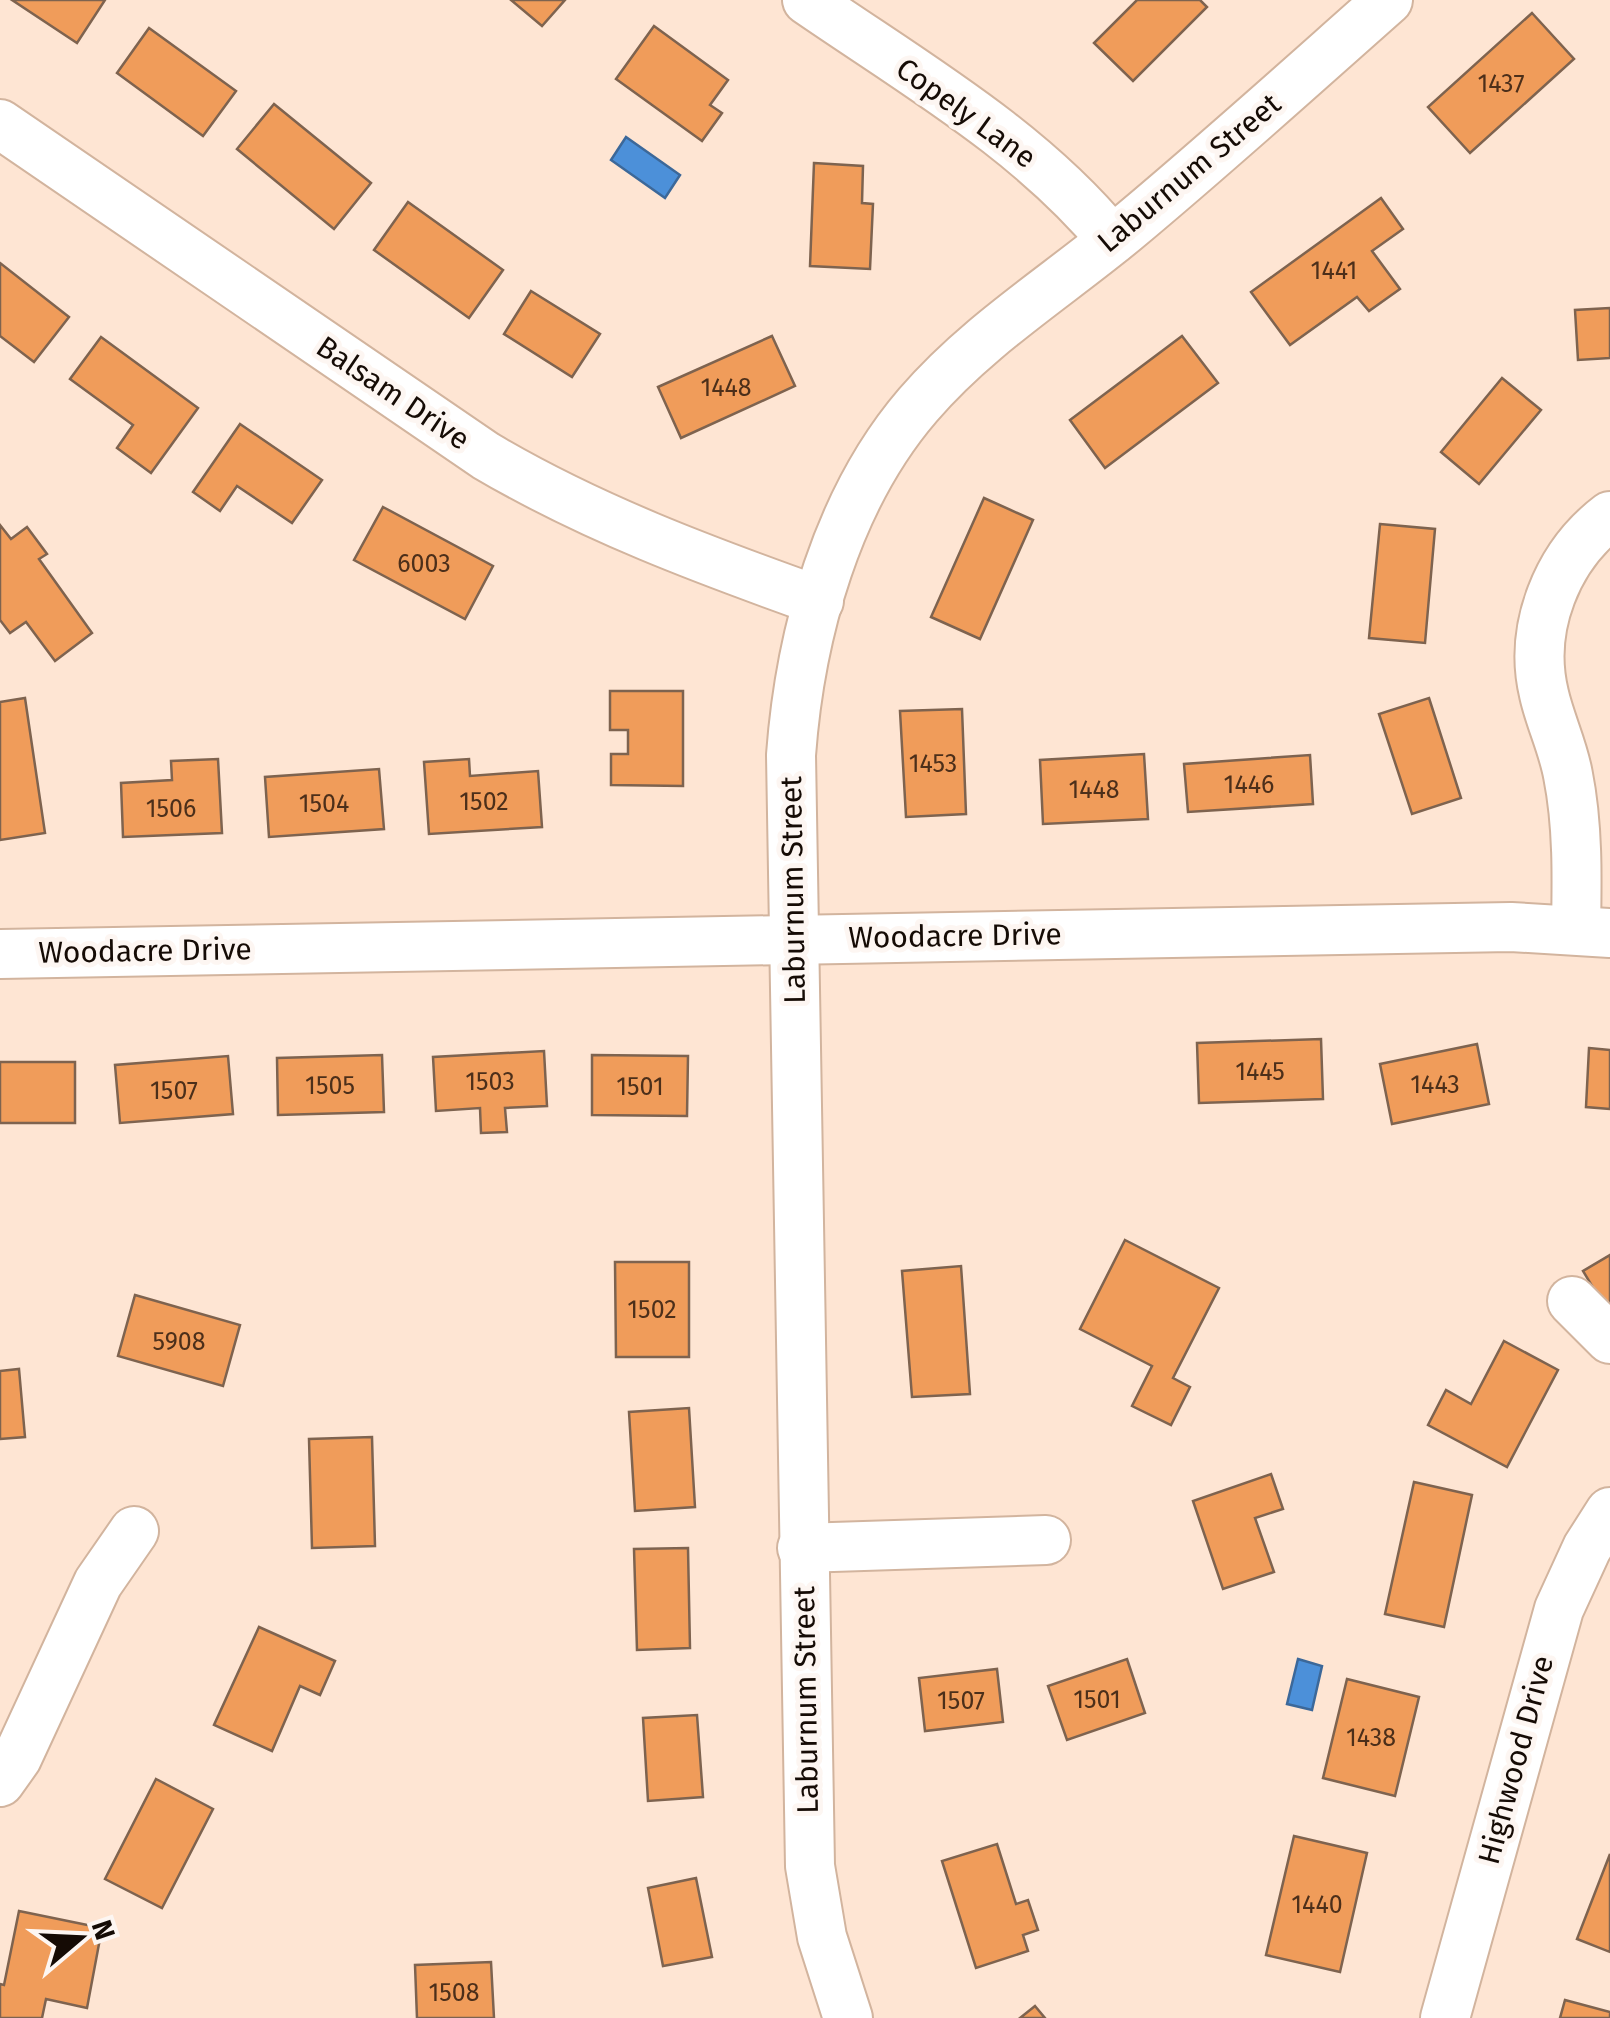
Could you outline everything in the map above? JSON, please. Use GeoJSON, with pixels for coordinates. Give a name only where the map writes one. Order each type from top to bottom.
{"type":"FeatureCollection","features":[{"type":"Feature","properties":{"kind":"street","name":"Copely Lane"},"geometry":{"type":"LineString","coordinates":[[807,0],[1032,160],[1112,240]]}},
{"type":"Feature","properties":{"kind":"street","name":"Laburnum Street"},"geometry":{"type":"LineString","coordinates":[[848,2018],[822,1938],[810,1866],[802,1548],[790,802],[794,715],[819,601],[849,516],[892,440],[918,405],[978,346],[1112,240],[1388,0]]}},
{"type":"Feature","properties":{"kind":"street","name":"Balsam Drive"},"geometry":{"type":"LineString","coordinates":[[0,124],[486,456],[532,483],[630,530],[819,601]]}},
{"type":"Feature","properties":{"kind":"street"},"geometry":{"type":"LineString","coordinates":[[1593,931],[1563,754],[1539,668],[1544,618],[1561,573],[1588,533],[1610,516]]}},
{"type":"Feature","properties":{"kind":"street","name":"Woodacre Drive"},"geometry":{"type":"LineString","coordinates":[[0,954],[1511,927],[1593,931]]}},
{"type":"Feature","properties":{"kind":"street"},"geometry":{"type":"LineString","coordinates":[[1572,1300],[1610,1338]]}},
{"type":"Feature","properties":{"kind":"street","name":"Highwood Drive"},"geometry":{"type":"LineString","coordinates":[[1446,2018],[1559,1609],[1587,1548],[1610,1512]]}},
{"type":"Feature","properties":{"kind":"street"},"geometry":{"type":"LineString","coordinates":[[0,1782],[17,1758],[98,1583],[134,1530]]}},
{"type":"Feature","properties":{"kind":"street"},"geometry":{"type":"LineString","coordinates":[[802,1548],[1046,1540]]}},
{"type":"Feature","properties":{"kind":"water"},"geometry":{"type":"Polygon","coordinates":[[[626,137],[680,175],[665,198],[611,160],[626,137]]]}},
{"type":"Feature","properties":{"kind":"water"},"geometry":{"type":"Polygon","coordinates":[[[1298,1659],[1322,1666],[1312,1710],[1287,1704],[1298,1659]]]}},
{"type":"Feature","properties":{"kind":"building"},"geometry":{"type":"Polygon","coordinates":[[[12,0],[105,0],[77,43],[12,0]]]}},
{"type":"Feature","properties":{"kind":"building"},"geometry":{"type":"Polygon","coordinates":[[[511,0],[565,0],[542,26],[511,0]]]}},
{"type":"Feature","properties":{"kind":"building"},"geometry":{"type":"Polygon","coordinates":[[[1137,0],[1200,0],[1207,7],[1133,81],[1094,43],[1137,0]]]}},
{"type":"Feature","properties":{"kind":"building"},"geometry":{"type":"Polygon","coordinates":[[[1532,13],[1574,59],[1470,153],[1428,107],[1532,13]]]}},
{"type":"Feature","properties":{"kind":"building"},"geometry":{"type":"Polygon","coordinates":[[[654,26],[728,80],[710,105],[722,113],[702,141],[616,79],[654,26]]]}},
{"type":"Feature","properties":{"kind":"building"},"geometry":{"type":"Polygon","coordinates":[[[149,28],[236,91],[203,136],[117,73],[149,28]]]}},
{"type":"Feature","properties":{"kind":"building"},"geometry":{"type":"Polygon","coordinates":[[[274,104],[371,183],[334,229],[237,149],[274,104]]]}},
{"type":"Feature","properties":{"kind":"building"},"geometry":{"type":"Polygon","coordinates":[[[814,163],[863,166],[862,203],[873,204],[870,269],[810,266],[814,163]]]}},
{"type":"Feature","properties":{"kind":"building"},"geometry":{"type":"Polygon","coordinates":[[[1381,198],[1403,229],[1372,251],[1400,289],[1369,311],[1357,297],[1290,345],[1251,292],[1381,198]]]}},
{"type":"Feature","properties":{"kind":"building"},"geometry":{"type":"Polygon","coordinates":[[[408,202],[503,270],[469,318],[374,250],[408,202]]]}},
{"type":"Feature","properties":{"kind":"building"},"geometry":{"type":"Polygon","coordinates":[[[0,263],[69,317],[34,362],[0,336],[0,263]]]}},
{"type":"Feature","properties":{"kind":"building"},"geometry":{"type":"Polygon","coordinates":[[[531,291],[600,334],[572,377],[504,334],[531,291]]]}},
{"type":"Feature","properties":{"kind":"building"},"geometry":{"type":"Polygon","coordinates":[[[1610,308],[1610,358],[1578,360],[1575,310],[1610,308]]]}},
{"type":"Feature","properties":{"kind":"building"},"geometry":{"type":"Polygon","coordinates":[[[772,336],[795,386],[681,438],[658,387],[772,336]]]}},
{"type":"Feature","properties":{"kind":"building"},"geometry":{"type":"Polygon","coordinates":[[[1182,336],[1218,383],[1105,468],[1070,420],[1182,336]]]}},
{"type":"Feature","properties":{"kind":"building"},"geometry":{"type":"Polygon","coordinates":[[[101,337],[198,408],[151,473],[117,448],[133,425],[70,379],[101,337]]]}},
{"type":"Feature","properties":{"kind":"building"},"geometry":{"type":"Polygon","coordinates":[[[1502,378],[1541,410],[1479,484],[1441,452],[1502,378]]]}},
{"type":"Feature","properties":{"kind":"building"},"geometry":{"type":"Polygon","coordinates":[[[240,424],[322,480],[292,523],[237,486],[220,511],[193,492],[240,424]]]}},
{"type":"Feature","properties":{"kind":"building"},"geometry":{"type":"Polygon","coordinates":[[[984,498],[1033,520],[980,639],[931,617],[984,498]]]}},
{"type":"Feature","properties":{"kind":"building"},"geometry":{"type":"Polygon","coordinates":[[[383,507],[493,566],[465,619],[354,560],[383,507]]]}},
{"type":"Feature","properties":{"kind":"building"},"geometry":{"type":"Polygon","coordinates":[[[1380,524],[1435,529],[1425,643],[1369,638],[1380,524]]]}},
{"type":"Feature","properties":{"kind":"building"},"geometry":{"type":"Polygon","coordinates":[[[0,525],[11,539],[27,527],[47,554],[39,559],[92,633],[55,661],[26,622],[10,633],[0,620],[0,525]]]}},
{"type":"Feature","properties":{"kind":"building"},"geometry":{"type":"Polygon","coordinates":[[[610,691],[683,691],[683,786],[611,785],[611,754],[628,754],[628,730],[610,730],[610,691]]]}},
{"type":"Feature","properties":{"kind":"building"},"geometry":{"type":"Polygon","coordinates":[[[25,698],[45,833],[0,840],[0,702],[25,698]]]}},
{"type":"Feature","properties":{"kind":"building"},"geometry":{"type":"Polygon","coordinates":[[[1429,698],[1461,798],[1412,814],[1379,714],[1429,698]]]}},
{"type":"Feature","properties":{"kind":"building"},"geometry":{"type":"Polygon","coordinates":[[[962,709],[966,814],[906,817],[900,711],[962,709]]]}},
{"type":"Feature","properties":{"kind":"building"},"geometry":{"type":"Polygon","coordinates":[[[1144,754],[1148,819],[1043,824],[1040,760],[1144,754]]]}},
{"type":"Feature","properties":{"kind":"building"},"geometry":{"type":"Polygon","coordinates":[[[1310,755],[1313,804],[1188,812],[1184,764],[1310,755]]]}},
{"type":"Feature","properties":{"kind":"building"},"geometry":{"type":"Polygon","coordinates":[[[218,759],[222,833],[123,837],[121,783],[172,780],[171,761],[218,759]]]}},
{"type":"Feature","properties":{"kind":"building"},"geometry":{"type":"Polygon","coordinates":[[[469,759],[470,776],[538,771],[542,827],[429,834],[424,762],[469,759]]]}},
{"type":"Feature","properties":{"kind":"building"},"geometry":{"type":"Polygon","coordinates":[[[379,769],[384,829],[269,837],[265,777],[379,769]]]}},
{"type":"Feature","properties":{"kind":"building"},"geometry":{"type":"Polygon","coordinates":[[[1321,1039],[1323,1099],[1199,1103],[1197,1043],[1321,1039]]]}},
{"type":"Feature","properties":{"kind":"building"},"geometry":{"type":"Polygon","coordinates":[[[1477,1044],[1489,1104],[1392,1124],[1380,1064],[1477,1044]]]}},
{"type":"Feature","properties":{"kind":"building"},"geometry":{"type":"Polygon","coordinates":[[[1589,1048],[1610,1050],[1610,1109],[1586,1107],[1589,1048]]]}},
{"type":"Feature","properties":{"kind":"building"},"geometry":{"type":"Polygon","coordinates":[[[544,1051],[547,1106],[505,1108],[507,1132],[481,1133],[480,1108],[436,1111],[433,1057],[544,1051]]]}},
{"type":"Feature","properties":{"kind":"building"},"geometry":{"type":"Polygon","coordinates":[[[382,1055],[384,1112],[278,1115],[277,1058],[382,1055]]]}},
{"type":"Feature","properties":{"kind":"building"},"geometry":{"type":"Polygon","coordinates":[[[592,1055],[688,1056],[687,1116],[592,1115],[592,1055]]]}},
{"type":"Feature","properties":{"kind":"building"},"geometry":{"type":"Polygon","coordinates":[[[228,1056],[233,1114],[120,1123],[115,1065],[228,1056]]]}},
{"type":"Feature","properties":{"kind":"building"},"geometry":{"type":"Polygon","coordinates":[[[0,1062],[75,1062],[75,1123],[0,1123],[0,1062]]]}},
{"type":"Feature","properties":{"kind":"building"},"geometry":{"type":"Polygon","coordinates":[[[1125,1240],[1219,1288],[1173,1378],[1190,1387],[1171,1425],[1132,1406],[1152,1366],[1080,1329],[1125,1240]]]}},
{"type":"Feature","properties":{"kind":"building"},"geometry":{"type":"Polygon","coordinates":[[[1610,1255],[1610,1316],[1583,1271],[1610,1255]]]}},
{"type":"Feature","properties":{"kind":"building"},"geometry":{"type":"Polygon","coordinates":[[[615,1262],[689,1262],[689,1357],[616,1357],[615,1262]]]}},
{"type":"Feature","properties":{"kind":"building"},"geometry":{"type":"Polygon","coordinates":[[[961,1266],[970,1394],[912,1397],[902,1271],[961,1266]]]}},
{"type":"Feature","properties":{"kind":"building"},"geometry":{"type":"Polygon","coordinates":[[[135,1295],[240,1325],[223,1386],[118,1356],[135,1295]]]}},
{"type":"Feature","properties":{"kind":"building"},"geometry":{"type":"Polygon","coordinates":[[[1504,1341],[1558,1370],[1507,1467],[1428,1425],[1446,1390],[1471,1404],[1504,1341]]]}},
{"type":"Feature","properties":{"kind":"building"},"geometry":{"type":"Polygon","coordinates":[[[19,1369],[25,1437],[0,1439],[0,1371],[19,1369]]]}},
{"type":"Feature","properties":{"kind":"building"},"geometry":{"type":"Polygon","coordinates":[[[689,1408],[695,1507],[635,1511],[629,1412],[689,1408]]]}},
{"type":"Feature","properties":{"kind":"building"},"geometry":{"type":"Polygon","coordinates":[[[372,1437],[375,1546],[312,1548],[309,1439],[372,1437]]]}},
{"type":"Feature","properties":{"kind":"building"},"geometry":{"type":"Polygon","coordinates":[[[1271,1474],[1283,1509],[1255,1518],[1274,1572],[1223,1589],[1193,1501],[1271,1474]]]}},
{"type":"Feature","properties":{"kind":"building"},"geometry":{"type":"Polygon","coordinates":[[[1414,1482],[1472,1495],[1444,1627],[1385,1614],[1414,1482]]]}},
{"type":"Feature","properties":{"kind":"building"},"geometry":{"type":"Polygon","coordinates":[[[688,1548],[690,1648],[637,1650],[634,1549],[688,1548]]]}},
{"type":"Feature","properties":{"kind":"building"},"geometry":{"type":"Polygon","coordinates":[[[259,1627],[335,1661],[320,1695],[300,1686],[272,1751],[214,1725],[259,1627]]]}},
{"type":"Feature","properties":{"kind":"building"},"geometry":{"type":"Polygon","coordinates":[[[1127,1659],[1145,1713],[1067,1740],[1048,1686],[1127,1659]]]}},
{"type":"Feature","properties":{"kind":"building"},"geometry":{"type":"Polygon","coordinates":[[[997,1669],[1003,1722],[925,1731],[919,1678],[997,1669]]]}},
{"type":"Feature","properties":{"kind":"building"},"geometry":{"type":"Polygon","coordinates":[[[1347,1679],[1419,1697],[1395,1796],[1323,1778],[1347,1679]]]}},
{"type":"Feature","properties":{"kind":"building"},"geometry":{"type":"Polygon","coordinates":[[[697,1715],[703,1797],[648,1801],[643,1718],[697,1715]]]}},
{"type":"Feature","properties":{"kind":"building"},"geometry":{"type":"Polygon","coordinates":[[[156,1779],[213,1809],[162,1908],[105,1879],[156,1779]]]}},
{"type":"Feature","properties":{"kind":"building"},"geometry":{"type":"Polygon","coordinates":[[[1294,1836],[1367,1853],[1340,1972],[1266,1955],[1294,1836]]]}},
{"type":"Feature","properties":{"kind":"building"},"geometry":{"type":"Polygon","coordinates":[[[997,1844],[1016,1904],[1028,1900],[1038,1930],[1023,1935],[1028,1951],[976,1968],[942,1861],[997,1844]]]}},
{"type":"Feature","properties":{"kind":"building"},"geometry":{"type":"Polygon","coordinates":[[[1610,1854],[1610,1952],[1577,1939],[1610,1854]]]}},
{"type":"Feature","properties":{"kind":"building"},"geometry":{"type":"Polygon","coordinates":[[[696,1878],[712,1957],[663,1966],[648,1888],[696,1878]]]}},
{"type":"Feature","properties":{"kind":"building"},"geometry":{"type":"Polygon","coordinates":[[[19,1911],[102,1928],[87,2008],[46,1999],[42,2018],[0,2018],[0,1984],[4,1985],[19,1911]]]}},
{"type":"Feature","properties":{"kind":"building"},"geometry":{"type":"Polygon","coordinates":[[[491,1962],[494,2018],[417,2018],[415,1965],[491,1962]]]}},
{"type":"Feature","properties":{"kind":"building"},"geometry":{"type":"Polygon","coordinates":[[[1565,2000],[1610,2012],[1610,2018],[1560,2018],[1565,2000]]]}},
{"type":"Feature","properties":{"kind":"building"},"geometry":{"type":"Polygon","coordinates":[[[1035,2006],[1045,2018],[1020,2018],[1035,2006]]]}}]}
